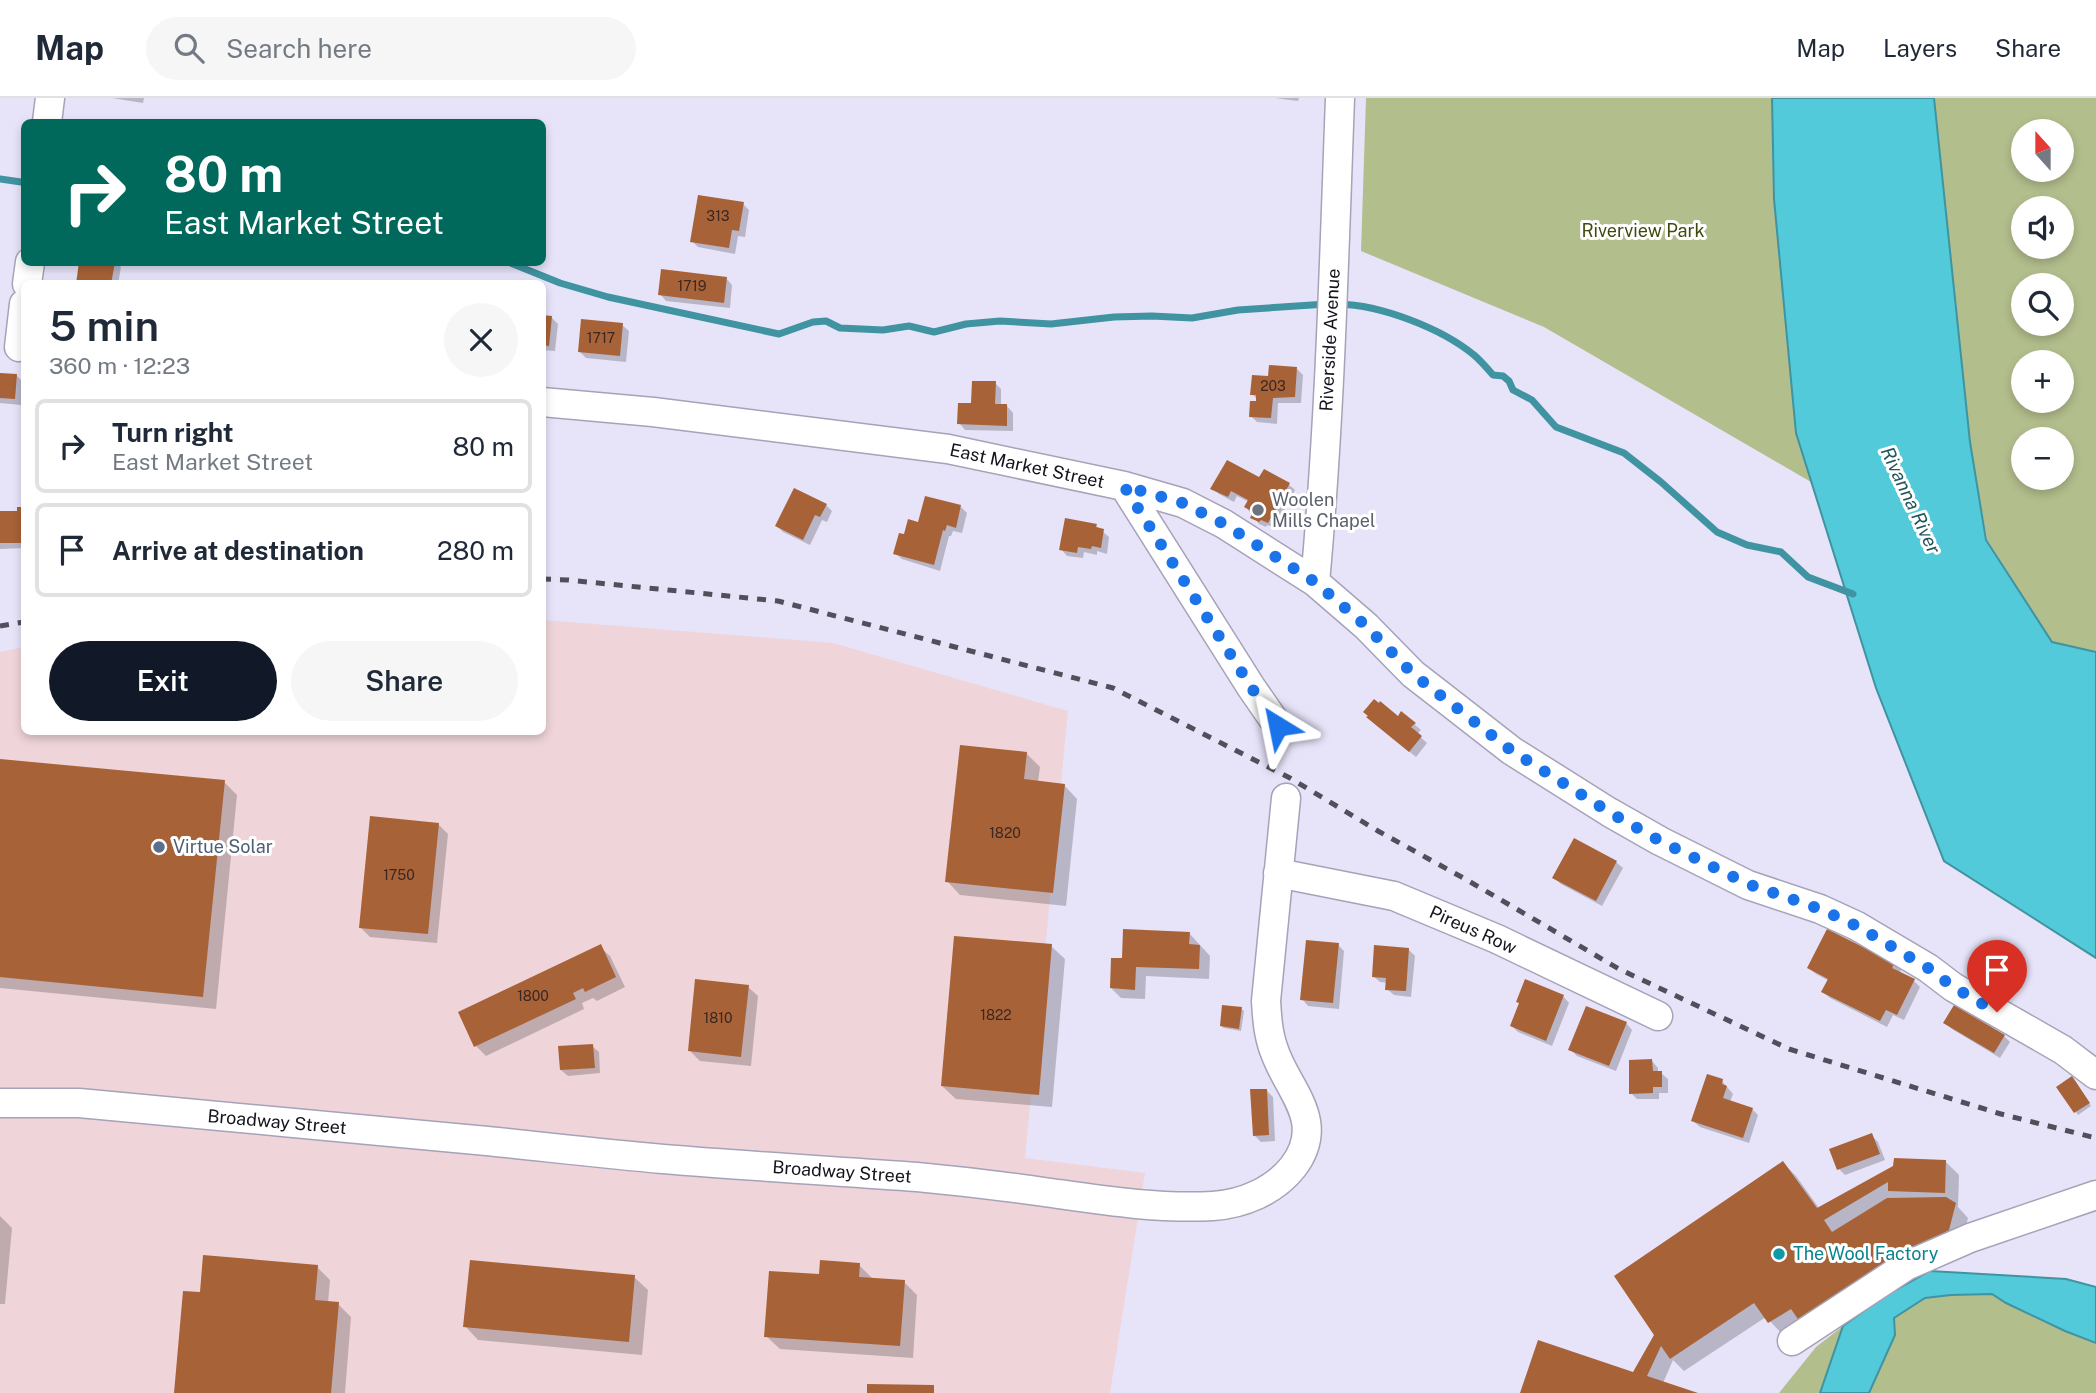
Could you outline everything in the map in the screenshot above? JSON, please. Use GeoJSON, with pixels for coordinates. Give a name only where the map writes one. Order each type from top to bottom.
{"type":"FeatureCollection","features":[{"type":"Feature","properties":{"kind":"street"},"geometry":{"type":"LineString","coordinates":[[47,119],[50,98]]}},
{"type":"Feature","properties":{"kind":"street","name":"Riverside Avenue"},"geometry":{"type":"LineString","coordinates":[[1315,582],[1334,271],[1340,98]]}},
{"type":"Feature","properties":{"kind":"street"},"geometry":{"type":"LineString","coordinates":[[15,347],[21,318]]}},
{"type":"Feature","properties":{"kind":"street","name":"East Market Street"},"geometry":{"type":"LineString","coordinates":[[546,402],[653,412],[898,442],[1032,465],[1183,503],[1214,519],[1315,582],[1366,626],[1413,674],[1512,751],[1609,812],[1660,841],[1748,884],[1820,909],[1857,926],[1928,968],[1953,987],[2063,1050],[2096,1075]]}},
{"type":"Feature","properties":{"kind":"street"},"geometry":{"type":"LineString","coordinates":[[1124,486],[1278,726]]}},
{"type":"Feature","properties":{"kind":"street","name":"Broadway Street"},"geometry":{"type":"LineString","coordinates":[[0,1103],[79,1103],[662,1159],[999,1185],[1143,1206],[1214,1206],[1237,1203],[1276,1183],[1293,1166],[1305,1138],[1306,1118],[1302,1103],[1274,1052],[1266,1001],[1286,798]]}},
{"type":"Feature","properties":{"kind":"street","name":"Pireus Row"},"geometry":{"type":"LineString","coordinates":[[1278,873],[1394,896],[1497,939],[1658,1016]]}},
{"type":"Feature","properties":{"kind":"street"},"geometry":{"type":"LineString","coordinates":[[1792,1341],[1906,1266],[1970,1238],[2096,1195]]}},
{"type":"Feature","properties":{"kind":"shaded area"},"geometry":{"type":"Polygon","coordinates":[[[546,620],[833,643],[1068,711],[1025,1158],[1145,1173],[1110,1393],[0,1393],[0,652],[21,648],[21,735],[546,735],[546,620]]]}},
{"type":"Feature","properties":{"kind":"green space","name":"Riverview Park"},"geometry":{"type":"Polygon","coordinates":[[[1366,98],[1772,98],[1774,199],[1796,433],[1811,482],[1544,327],[1361,251],[1366,98]]]}},
{"type":"Feature","properties":{"kind":"green space"},"geometry":{"type":"Polygon","coordinates":[[[1934,98],[2096,98],[2096,652],[2052,642],[1987,540],[1970,442],[1934,98]]]}},
{"type":"Feature","properties":{"kind":"green space"},"geometry":{"type":"Polygon","coordinates":[[[1993,1294],[2043,1322],[2096,1343],[2096,1393],[1869,1393],[1895,1335],[1894,1318],[1925,1298],[1993,1294]]]}},
{"type":"Feature","properties":{"kind":"green space"},"geometry":{"type":"Polygon","coordinates":[[[1843,1326],[1820,1393],[1779,1393],[1816,1347],[1843,1326]]]}},
{"type":"Feature","properties":{"kind":"water","name":"Rivanna River"},"geometry":{"type":"Polygon","coordinates":[[[1772,98],[1934,98],[1970,442],[1986,540],[2052,642],[2096,652],[2096,958],[1944,861],[1876,688],[1796,433],[1774,199],[1772,98]]]}},
{"type":"Feature","properties":{"kind":"water"},"geometry":{"type":"Polygon","coordinates":[[[1930,1271],[2066,1279],[2096,1287],[2096,1343],[2065,1331],[1992,1294],[1925,1298],[1894,1318],[1895,1335],[1869,1393],[1820,1393],[1843,1326],[1885,1296],[1930,1271]]]}},
{"type":"Feature","properties":{"kind":"building"},"geometry":{"type":"Polygon","coordinates":[[[698,195],[744,202],[739,231],[732,230],[729,248],[690,242],[698,195]]]}},
{"type":"Feature","properties":{"kind":"building"},"geometry":{"type":"Polygon","coordinates":[[[78,266],[114,266],[112,280],[77,280],[78,266]]]}},
{"type":"Feature","properties":{"kind":"building"},"geometry":{"type":"Polygon","coordinates":[[[661,269],[727,277],[724,303],[658,295],[661,269]]]}},
{"type":"Feature","properties":{"kind":"building"},"geometry":{"type":"Polygon","coordinates":[[[546,315],[552,316],[549,346],[546,346],[546,315]]]}},
{"type":"Feature","properties":{"kind":"building"},"geometry":{"type":"Polygon","coordinates":[[[581,319],[623,323],[620,356],[578,352],[581,319]]]}},
{"type":"Feature","properties":{"kind":"building"},"geometry":{"type":"Polygon","coordinates":[[[1269,365],[1297,367],[1295,397],[1273,398],[1271,418],[1249,417],[1250,401],[1256,401],[1256,395],[1250,395],[1252,375],[1268,376],[1269,365]]]}},
{"type":"Feature","properties":{"kind":"building"},"geometry":{"type":"Polygon","coordinates":[[[0,373],[17,374],[15,399],[0,398],[0,373]]]}},
{"type":"Feature","properties":{"kind":"building"},"geometry":{"type":"Polygon","coordinates":[[[972,381],[996,381],[995,404],[1007,404],[1007,426],[957,424],[958,403],[971,403],[972,381]]]}},
{"type":"Feature","properties":{"kind":"building","name":"Woolen Mills Chapel"},"geometry":{"type":"Polygon","coordinates":[[[1227,460],[1259,477],[1264,469],[1290,483],[1268,523],[1250,518],[1253,512],[1244,507],[1248,500],[1231,491],[1228,497],[1210,489],[1227,460]]]}},
{"type":"Feature","properties":{"kind":"building"},"geometry":{"type":"Polygon","coordinates":[[[794,488],[827,504],[820,517],[815,515],[803,540],[775,526],[794,488]]]}},
{"type":"Feature","properties":{"kind":"building"},"geometry":{"type":"Polygon","coordinates":[[[925,496],[961,505],[956,528],[947,525],[945,531],[943,530],[934,565],[893,554],[899,533],[904,534],[908,519],[918,522],[925,496]]]}},
{"type":"Feature","properties":{"kind":"building"},"geometry":{"type":"Polygon","coordinates":[[[17,507],[21,507],[21,543],[0,543],[0,511],[17,511],[17,507]]]}},
{"type":"Feature","properties":{"kind":"building"},"geometry":{"type":"Polygon","coordinates":[[[1065,518],[1097,524],[1096,527],[1104,529],[1101,548],[1078,547],[1077,553],[1059,550],[1065,518]]]}},
{"type":"Feature","properties":{"kind":"building"},"geometry":{"type":"Polygon","coordinates":[[[1374,699],[1398,716],[1401,711],[1416,723],[1411,727],[1422,736],[1409,752],[1366,717],[1368,716],[1363,712],[1374,699]]]}},
{"type":"Feature","properties":{"kind":"building"},"geometry":{"type":"Polygon","coordinates":[[[960,745],[1027,752],[1024,779],[1065,784],[1053,893],[945,882],[960,745]]]}},
{"type":"Feature","properties":{"kind":"building"},"geometry":{"type":"Polygon","coordinates":[[[0,759],[225,780],[203,997],[0,977],[0,759]]]}},
{"type":"Feature","properties":{"kind":"building"},"geometry":{"type":"Polygon","coordinates":[[[370,816],[439,823],[428,934],[359,928],[370,816]]]}},
{"type":"Feature","properties":{"kind":"building"},"geometry":{"type":"Polygon","coordinates":[[[1574,838],[1617,861],[1596,901],[1552,878],[1574,838]]]}},
{"type":"Feature","properties":{"kind":"building"},"geometry":{"type":"Polygon","coordinates":[[[1123,929],[1190,932],[1189,944],[1200,945],[1199,969],[1136,967],[1135,990],[1110,988],[1111,958],[1122,958],[1123,929]]]}},
{"type":"Feature","properties":{"kind":"building"},"geometry":{"type":"Polygon","coordinates":[[[1827,929],[1895,963],[1892,968],[1915,979],[1897,1015],[1886,1010],[1880,1021],[1821,992],[1828,979],[1807,968],[1827,929]]]}},
{"type":"Feature","properties":{"kind":"building"},"geometry":{"type":"Polygon","coordinates":[[[954,936],[1052,944],[1039,1095],[941,1086],[954,936]]]}},
{"type":"Feature","properties":{"kind":"building"},"geometry":{"type":"Polygon","coordinates":[[[1306,940],[1339,943],[1333,1003],[1300,1000],[1306,940]]]}},
{"type":"Feature","properties":{"kind":"building"},"geometry":{"type":"Polygon","coordinates":[[[601,944],[616,977],[585,992],[583,988],[573,993],[576,999],[474,1047],[458,1012],[601,944]]]}},
{"type":"Feature","properties":{"kind":"building"},"geometry":{"type":"Polygon","coordinates":[[[1374,945],[1409,948],[1406,991],[1385,990],[1386,978],[1372,977],[1374,945]]]}},
{"type":"Feature","properties":{"kind":"building"},"geometry":{"type":"Polygon","coordinates":[[[695,979],[749,985],[741,1057],[688,1051],[695,979]]]}},
{"type":"Feature","properties":{"kind":"building"},"geometry":{"type":"Polygon","coordinates":[[[1525,979],[1564,995],[1546,1041],[1510,1026],[1525,979]]]}},
{"type":"Feature","properties":{"kind":"building"},"geometry":{"type":"Polygon","coordinates":[[[1222,1005],[1242,1007],[1239,1029],[1220,1026],[1222,1005]]]}},
{"type":"Feature","properties":{"kind":"building"},"geometry":{"type":"Polygon","coordinates":[[[1954,1005],[2005,1035],[1994,1053],[1943,1023],[1954,1005]]]}},
{"type":"Feature","properties":{"kind":"building"},"geometry":{"type":"Polygon","coordinates":[[[1586,1006],[1627,1022],[1609,1066],[1568,1050],[1586,1006]]]}},
{"type":"Feature","properties":{"kind":"building"},"geometry":{"type":"Polygon","coordinates":[[[593,1044],[595,1068],[560,1070],[558,1046],[593,1044]]]}},
{"type":"Feature","properties":{"kind":"building"},"geometry":{"type":"Polygon","coordinates":[[[1652,1059],[1653,1071],[1662,1071],[1662,1087],[1653,1087],[1653,1093],[1629,1094],[1629,1060],[1652,1059]]]}},
{"type":"Feature","properties":{"kind":"building"},"geometry":{"type":"Polygon","coordinates":[[[1707,1074],[1723,1079],[1722,1084],[1727,1086],[1723,1098],[1753,1108],[1743,1138],[1691,1121],[1707,1074]]]}},
{"type":"Feature","properties":{"kind":"building"},"geometry":{"type":"Polygon","coordinates":[[[2072,1076],[2090,1103],[2074,1113],[2056,1087],[2072,1076]]]}},
{"type":"Feature","properties":{"kind":"building"},"geometry":{"type":"Polygon","coordinates":[[[1250,1089],[1267,1089],[1269,1135],[1253,1136],[1250,1089]]]}},
{"type":"Feature","properties":{"kind":"building"},"geometry":{"type":"Polygon","coordinates":[[[1872,1133],[1880,1154],[1837,1170],[1829,1149],[1872,1133]]]}},
{"type":"Feature","properties":{"kind":"building","name":"The Wool Factory"},"geometry":{"type":"Polygon","coordinates":[[[1894,1158],[1946,1160],[1945,1193],[1888,1191],[1888,1182],[1824,1220],[1832,1232],[1887,1198],[1946,1197],[1956,1203],[1949,1230],[1802,1325],[1791,1309],[1768,1323],[1754,1303],[1670,1359],[1661,1346],[1647,1376],[1698,1393],[1520,1393],[1538,1340],[1633,1372],[1654,1335],[1614,1276],[1783,1161],[1817,1208],[1893,1166],[1894,1158]]]}},
{"type":"Feature","properties":{"kind":"building"},"geometry":{"type":"Polygon","coordinates":[[[203,1255],[318,1265],[315,1300],[339,1302],[331,1393],[174,1393],[183,1291],[200,1292],[203,1255]]]}},
{"type":"Feature","properties":{"kind":"building"},"geometry":{"type":"Polygon","coordinates":[[[470,1260],[635,1275],[629,1342],[463,1327],[470,1260]]]}},
{"type":"Feature","properties":{"kind":"building"},"geometry":{"type":"Polygon","coordinates":[[[820,1260],[860,1263],[859,1277],[905,1280],[900,1346],[764,1337],[769,1271],[819,1274],[820,1260]]]}},
{"type":"Feature","properties":{"kind":"building"},"geometry":{"type":"Polygon","coordinates":[[[867,1384],[934,1385],[934,1393],[867,1393],[867,1384]]]}},
{"type":"Feature","properties":{"kind":"waterway"},"geometry":{"type":"LineString","coordinates":[[0,179],[21,182]]}},
{"type":"Feature","properties":{"kind":"waterway"},"geometry":{"type":"LineString","coordinates":[[518,266],[560,283],[608,297],[779,334],[813,322],[826,321],[840,328],[883,330],[909,326],[934,332],[966,324],[1000,321],[1051,324],[1114,317],[1192,318],[1238,310],[1327,304]]}},
{"type":"Feature","properties":{"kind":"waterway"},"geometry":{"type":"LineString","coordinates":[[1338,304],[1391,313],[1445,336],[1474,355],[1493,375],[1503,376],[1513,390],[1532,400],[1556,427],[1624,453],[1717,532],[1747,545],[1781,552],[1808,577],[1853,594]]}},
{"type":"Feature","properties":{"kind":"railway"},"geometry":{"type":"LineString","coordinates":[[546,579],[778,601],[1113,688],[1290,778],[1619,969],[1789,1049],[2001,1114],[2096,1138]]}},
{"type":"Feature","properties":{"kind":"railway"},"geometry":{"type":"LineString","coordinates":[[0,626],[21,622]]}},
{"type":"Feature","properties":{"kind":"place","name":"Woolen Mills Chapel"},"geometry":{"type":"Point","coordinates":[1258,510]}},
{"type":"Feature","properties":{"kind":"place","name":"Virtue Solar"},"geometry":{"type":"Point","coordinates":[159,847]}},
{"type":"Feature","properties":{"kind":"place","name":"The Wool Factory"},"geometry":{"type":"Point","coordinates":[1779,1254]}},
{"type":"Feature","properties":{"kind":"route"},"geometry":{"type":"LineString","coordinates":[[1278,726],[1124,486],[1183,503],[1224,524],[1315,582],[1366,626],[1413,674],[1512,751],[1609,812],[1660,841],[1748,884],[1820,909],[1857,926],[1997,1012]]}}]}
